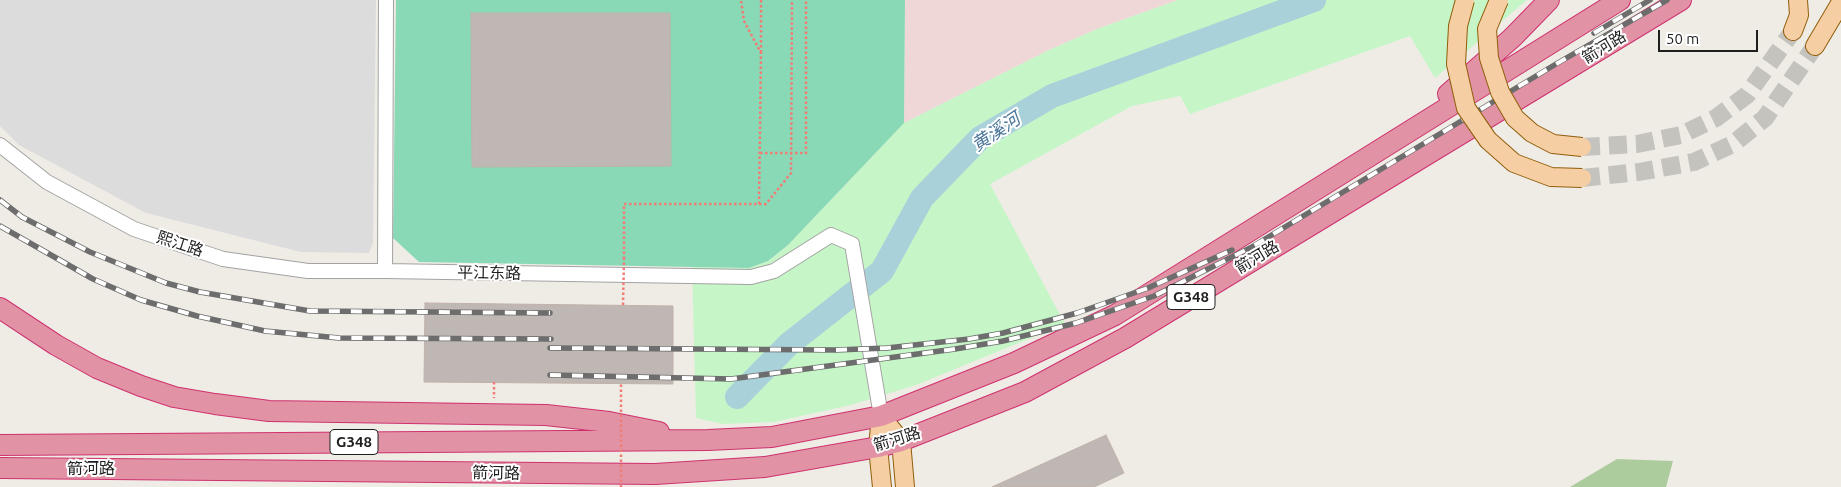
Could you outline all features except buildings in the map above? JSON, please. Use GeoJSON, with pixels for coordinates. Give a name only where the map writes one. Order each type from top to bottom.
{"type":"FeatureCollection","features":[{"type":"Feature","properties":{"kind":"highway"},"geometry":{"type":"LineString","coordinates":[[1400,137],[1512,38],[1549,0]]}},
{"type":"Feature","properties":{"kind":"highway","name":"箭河路"},"geometry":{"type":"LineString","coordinates":[[0,444],[708,440],[772,437],[881,416],[1014,363],[1115,315],[1620,0]]}},
{"type":"Feature","properties":{"kind":"highway","name":"箭河路"},"geometry":{"type":"LineString","coordinates":[[0,468],[656,474],[765,467],[878,447],[901,441],[1025,392],[1125,338],[1681,0]]}},
{"type":"Feature","properties":{"kind":"highway"},"geometry":{"type":"LineString","coordinates":[[0,308],[56,345],[98,368],[174,397],[269,410],[546,416],[609,422],[708,440]]}},
{"type":"Feature","properties":{"kind":"highway"},"geometry":{"type":"LineString","coordinates":[[591,487],[656,474]]}},
{"type":"Feature","properties":{"kind":"main road"},"geometry":{"type":"LineString","coordinates":[[1465,0],[1458,26],[1456,64],[1466,108],[1488,140],[1514,162],[1551,177],[1582,178]]}},
{"type":"Feature","properties":{"kind":"main road"},"geometry":{"type":"LineString","coordinates":[[1499,0],[1487,29],[1489,58],[1500,92],[1515,118],[1532,133],[1553,144],[1582,147]]}},
{"type":"Feature","properties":{"kind":"main road"},"geometry":{"type":"LineString","coordinates":[[1794,31],[1798,15],[1798,0]]}},
{"type":"Feature","properties":{"kind":"main road"},"geometry":{"type":"LineString","coordinates":[[1815,46],[1841,2]]}},
{"type":"Feature","properties":{"kind":"main road"},"geometry":{"type":"LineString","coordinates":[[881,416],[901,441],[906,487]]}},
{"type":"Feature","properties":{"kind":"main road"},"geometry":{"type":"LineString","coordinates":[[881,416],[878,447],[882,487]]}},
{"type":"Feature","properties":{"kind":"street"},"geometry":{"type":"LineString","coordinates":[[385,271],[386,0]]}},
{"type":"Feature","properties":{"kind":"street","name":"熙江路"},"geometry":{"type":"LineString","coordinates":[[0,145],[47,182],[134,229],[223,259],[308,271],[385,271]]}},
{"type":"Feature","properties":{"kind":"street","name":"平江东路"},"geometry":{"type":"LineString","coordinates":[[385,271],[751,277],[774,272],[831,235],[852,244],[881,416]]}},
{"type":"Feature","properties":{"kind":"path"},"geometry":{"type":"LineString","coordinates":[[742,0],[744,21],[761,53]]}},
{"type":"Feature","properties":{"kind":"path"},"geometry":{"type":"LineString","coordinates":[[760,204],[761,0]]}},
{"type":"Feature","properties":{"kind":"path"},"geometry":{"type":"LineString","coordinates":[[623,305],[624,204],[766,204],[791,174],[792,0]]}},
{"type":"Feature","properties":{"kind":"path"},"geometry":{"type":"LineString","coordinates":[[760,153],[806,153],[806,0]]}},
{"type":"Feature","properties":{"kind":"path"},"geometry":{"type":"LineString","coordinates":[[621,384],[621,487]]}},
{"type":"Feature","properties":{"kind":"shaded area"},"geometry":{"type":"Polygon","coordinates":[[[0,0],[376,0],[373,243],[369,253],[301,252],[146,213],[19,145],[0,126],[0,0]]]}},
{"type":"Feature","properties":{"kind":"shaded area"},"geometry":{"type":"Polygon","coordinates":[[[905,0],[1178,0],[1097,29],[1047,51],[904,123],[905,0]]]}},
{"type":"Feature","properties":{"kind":"green space"},"geometry":{"type":"Polygon","coordinates":[[[396,0],[905,0],[904,123],[788,245],[768,261],[749,268],[419,262],[393,238],[396,0]]]}},
{"type":"Feature","properties":{"kind":"green space"},"geometry":{"type":"Polygon","coordinates":[[[1178,0],[1527,0],[1435,78],[1410,36],[1190,114],[1180,96],[1132,106],[990,184],[1065,324],[916,385],[851,405],[774,422],[723,424],[696,418],[692,267],[749,268],[768,261],[788,245],[904,123],[1047,51],[1097,29],[1178,0]]]}},
{"type":"Feature","properties":{"kind":"green space"},"geometry":{"type":"Polygon","coordinates":[[[1617,459],[1673,461],[1666,487],[1570,487],[1617,459]]]}},
{"type":"Feature","properties":{"kind":"waterway","name":"黄溪河"},"geometry":{"type":"LineString","coordinates":[[737,397],[789,344],[882,271],[922,198],[980,138],[1052,96],[1314,0]]}},
{"type":"Feature","properties":{"kind":"tunnel"},"geometry":{"type":"LineString","coordinates":[[1582,147],[1637,144],[1681,135],[1716,118],[1747,95],[1793,31]]}},
{"type":"Feature","properties":{"kind":"tunnel"},"geometry":{"type":"LineString","coordinates":[[1582,178],[1639,172],[1694,162],[1733,144],[1765,118],[1815,46]]}},
{"type":"Feature","properties":{"kind":"railway"},"geometry":{"type":"LineString","coordinates":[[1594,33],[1650,0]]}},
{"type":"Feature","properties":{"kind":"railway"},"geometry":{"type":"LineString","coordinates":[[550,375],[731,379],[955,349],[1003,341],[1076,323],[1154,296],[1250,248],[1556,64],[1667,0]]}},
{"type":"Feature","properties":{"kind":"railway"},"geometry":{"type":"LineString","coordinates":[[0,200],[22,217],[90,252],[166,283],[200,292],[310,311],[550,313]]}},
{"type":"Feature","properties":{"kind":"railway"},"geometry":{"type":"LineString","coordinates":[[0,226],[93,279],[141,300],[197,316],[265,331],[339,338],[551,339]]}},
{"type":"Feature","properties":{"kind":"railway"},"geometry":{"type":"LineString","coordinates":[[550,348],[836,350],[887,348],[969,339],[1003,333],[1077,313],[1148,288],[1232,250]]}}]}
